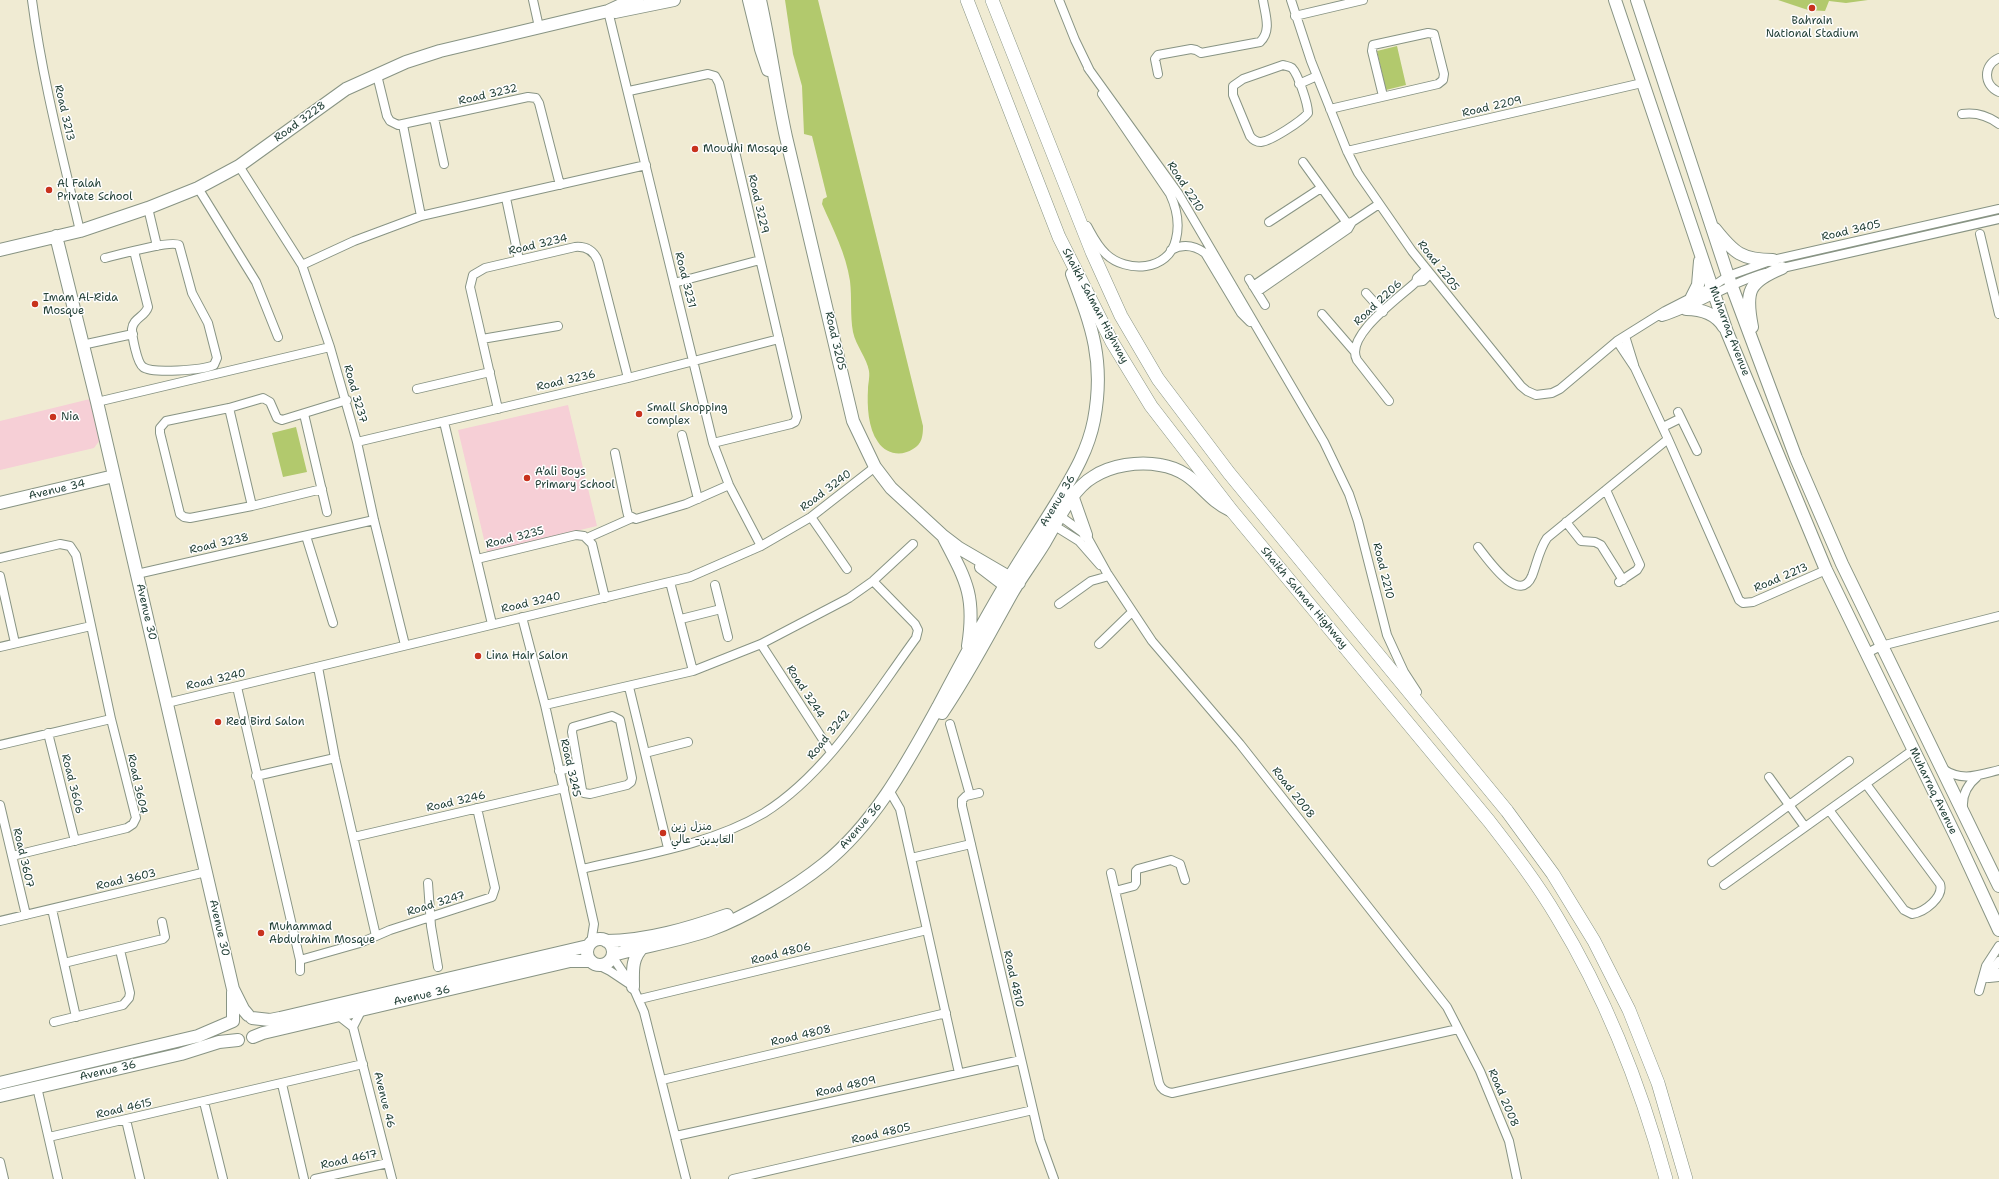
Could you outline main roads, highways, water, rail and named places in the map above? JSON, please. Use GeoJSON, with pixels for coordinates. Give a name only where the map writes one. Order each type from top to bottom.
{"type":"FeatureCollection","features":[{"type":"Feature","properties":{"kind":"main road","name":"Shaikh Salman Highway"},"geometry":{"type":"LineString","coordinates":[[967,0],[1059,237],[1112,342],[1151,406],[1232,511],[1489,821],[1526,868],[1557,917],[1586,968],[1622,1046],[1652,1128],[1666,1179]]}},
{"type":"Feature","properties":{"kind":"main road","name":"Shaikh Salman Highway"},"geometry":{"type":"LineString","coordinates":[[992,0],[1069,198],[1121,316],[1158,379],[1190,425],[1507,811],[1531,842],[1574,907],[1612,975],[1632,1018],[1658,1083],[1686,1179]]}},
{"type":"Feature","properties":{"kind":"place","name":"Bahrain National Stadium"},"geometry":{"type":"Point","coordinates":[1812,8]}},
{"type":"Feature","properties":{"kind":"place","name":"Moudhi Mosque"},"geometry":{"type":"Point","coordinates":[695,149]}},
{"type":"Feature","properties":{"kind":"place","name":"Al Falah Private School"},"geometry":{"type":"Point","coordinates":[49,190]}},
{"type":"Feature","properties":{"kind":"place","name":"Imam Al-Rida Mosque"},"geometry":{"type":"Point","coordinates":[35,304]}},
{"type":"Feature","properties":{"kind":"place","name":"Small Shopping complex"},"geometry":{"type":"Point","coordinates":[639,414]}},
{"type":"Feature","properties":{"kind":"place","name":"Nia"},"geometry":{"type":"Point","coordinates":[53,417]}},
{"type":"Feature","properties":{"kind":"place","name":"A'ali Boys Primary School"},"geometry":{"type":"Point","coordinates":[527,478]}},
{"type":"Feature","properties":{"kind":"place","name":"Lina Hair Salon"},"geometry":{"type":"Point","coordinates":[478,656]}},
{"type":"Feature","properties":{"kind":"place","name":"Red Bird Salon"},"geometry":{"type":"Point","coordinates":[218,722]}},
{"type":"Feature","properties":{"kind":"place","name":"منزل زين العابدين- عالي"},"geometry":{"type":"Point","coordinates":[663,833]}},
{"type":"Feature","properties":{"kind":"place","name":"Muhammad Abdulrahim Mosque"},"geometry":{"type":"Point","coordinates":[261,933]}}]}
